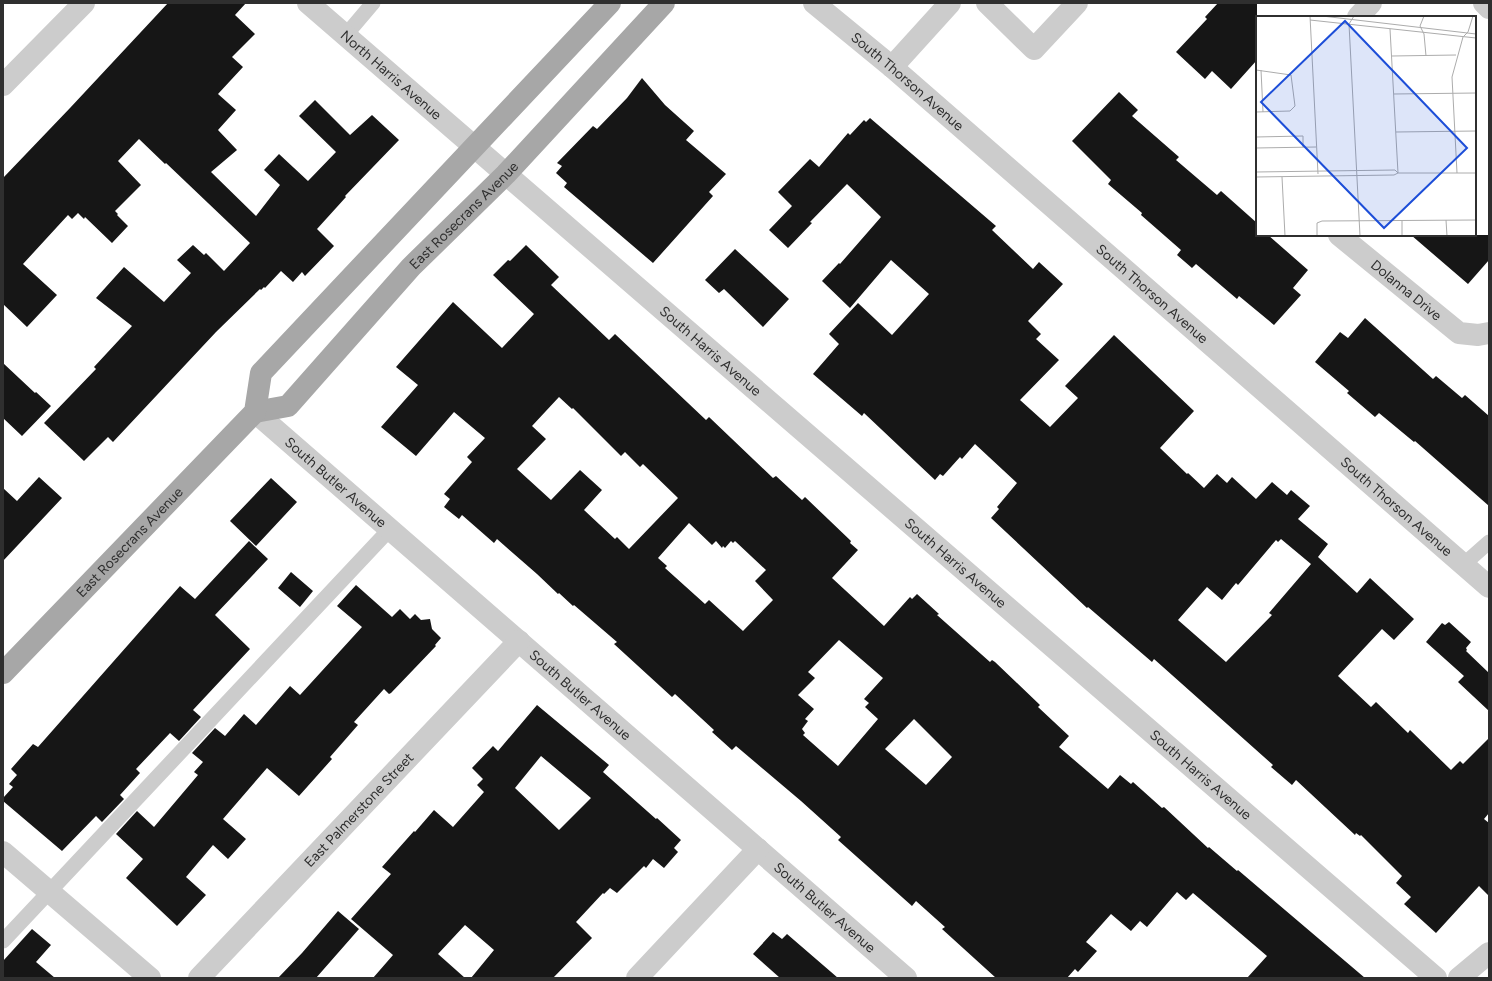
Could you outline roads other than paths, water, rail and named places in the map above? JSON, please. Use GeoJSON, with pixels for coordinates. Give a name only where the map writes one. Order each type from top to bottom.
{"type":"FeatureCollection","features":[{"type":"Feature","properties":{"kind":"main road"},"geometry":{"type":"LineString","coordinates":[[255,412],[261,374],[610,3]]}},
{"type":"Feature","properties":{"kind":"main road","name":"East Rosecrans Avenue"},"geometry":{"type":"LineString","coordinates":[[3,673],[255,412],[288,406],[411,267],[506,174],[664,3]]}},
{"type":"Feature","properties":{"kind":"street"},"geometry":{"type":"LineString","coordinates":[[3,86],[84,3]]}},
{"type":"Feature","properties":{"kind":"street","name":"North Harris Avenue"},"geometry":{"type":"LineString","coordinates":[[308,3],[475,147]]}},
{"type":"Feature","properties":{"kind":"street","name":"South Thorson Avenue"},"geometry":{"type":"LineString","coordinates":[[814,3],[892,67],[1489,587]]}},
{"type":"Feature","properties":{"kind":"street"},"geometry":{"type":"LineString","coordinates":[[892,67],[950,3]]}},
{"type":"Feature","properties":{"kind":"street"},"geometry":{"type":"LineString","coordinates":[[987,3],[1034,49],[1077,3]]}},
{"type":"Feature","properties":{"kind":"street"},"geometry":{"type":"LineString","coordinates":[[1359,16],[1370,3]]}},
{"type":"Feature","properties":{"kind":"street"},"geometry":{"type":"LineString","coordinates":[[1484,3],[1489,8]]}},
{"type":"Feature","properties":{"kind":"street","name":"South Harris Avenue"},"geometry":{"type":"LineString","coordinates":[[475,147],[1436,978]]}},
{"type":"Feature","properties":{"kind":"street","name":"Dolanna Drive"},"geometry":{"type":"LineString","coordinates":[[1340,236],[1458,333],[1483,334]]}},
{"type":"Feature","properties":{"kind":"street","name":"South Butler Avenue"},"geometry":{"type":"LineString","coordinates":[[255,412],[906,978]]}},
{"type":"Feature","properties":{"kind":"street","name":"East Palmerstone Street"},"geometry":{"type":"LineString","coordinates":[[199,978],[519,641]]}},
{"type":"Feature","properties":{"kind":"street"},"geometry":{"type":"LineString","coordinates":[[636,978],[758,849]]}},
{"type":"Feature","properties":{"kind":"street"},"geometry":{"type":"LineString","coordinates":[[3,852],[150,978]]}},
{"type":"Feature","properties":{"kind":"street"},"geometry":{"type":"LineString","coordinates":[[1459,978],[1489,953]]}},
{"type":"Feature","properties":{"kind":"lane"},"geometry":{"type":"LineString","coordinates":[[346,36],[373,3]]}},
{"type":"Feature","properties":{"kind":"lane"},"geometry":{"type":"LineString","coordinates":[[3,941],[390,529]]}},
{"type":"Feature","properties":{"kind":"lane"},"geometry":{"type":"LineString","coordinates":[[1463,565],[1489,542]]}}]}
